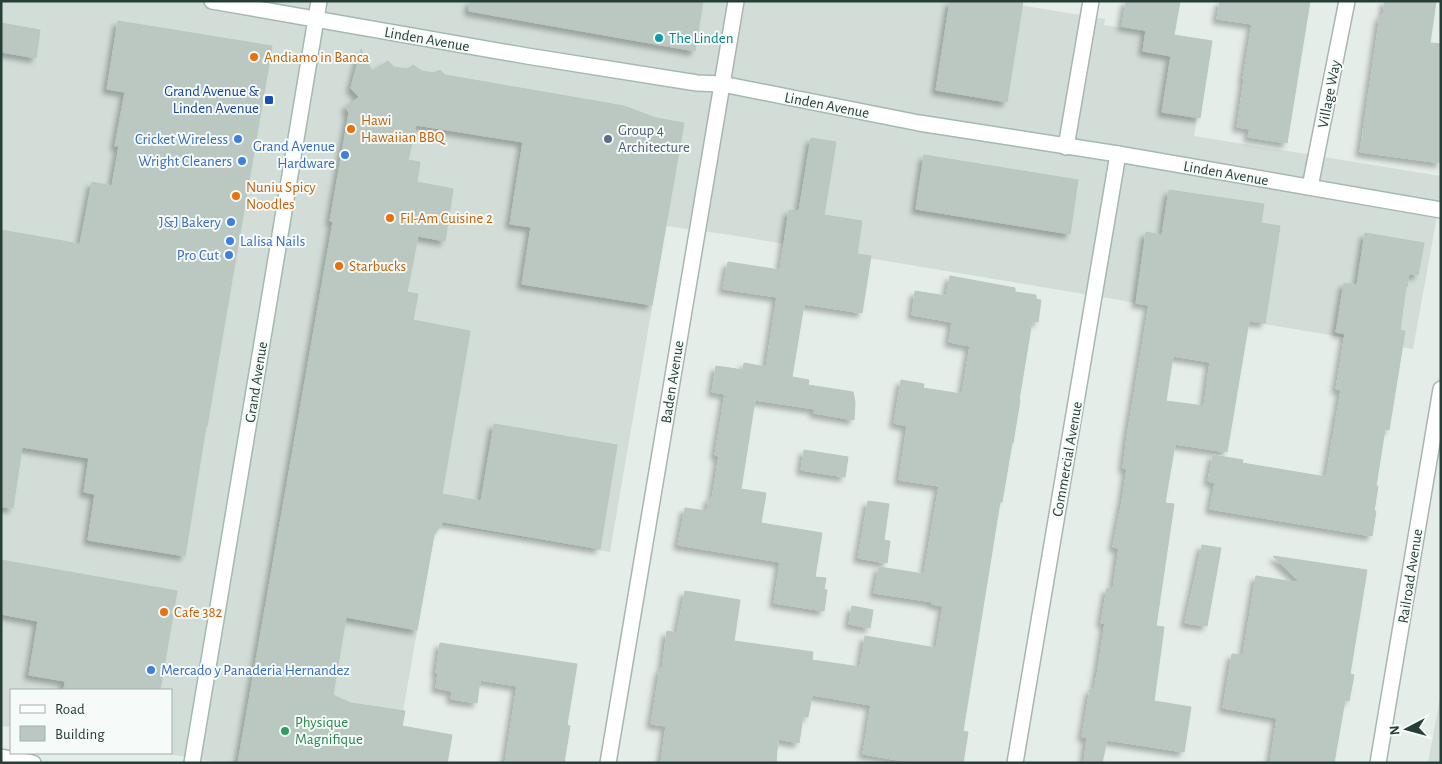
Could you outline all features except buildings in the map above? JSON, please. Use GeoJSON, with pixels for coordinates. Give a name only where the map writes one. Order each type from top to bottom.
{"type":"FeatureCollection","features":[{"type":"Feature","properties":{"kind":"street","name":"Linden Avenue"},"geometry":{"type":"LineString","coordinates":[[212,1],[546,59],[697,83],[722,84],[854,111],[1118,154],[1441,210]]}},
{"type":"Feature","properties":{"kind":"street","name":"Grand Avenue"},"geometry":{"type":"LineString","coordinates":[[192,763],[319,1]]}},
{"type":"Feature","properties":{"kind":"street","name":"Baden Avenue"},"geometry":{"type":"LineString","coordinates":[[608,763],[736,1]]}},
{"type":"Feature","properties":{"kind":"street"},"geometry":{"type":"LineString","coordinates":[[1066,147],[1091,1]]}},
{"type":"Feature","properties":{"kind":"street","name":"Village Way"},"geometry":{"type":"LineString","coordinates":[[1310,187],[1347,1]]}},
{"type":"Feature","properties":{"kind":"street","name":"Commercial Avenue"},"geometry":{"type":"LineString","coordinates":[[1015,763],[1118,154]]}},
{"type":"Feature","properties":{"kind":"street","name":"Railroad Avenue"},"geometry":{"type":"LineString","coordinates":[[1378,763],[1441,390]]}},
{"type":"Feature","properties":{"kind":"street"},"geometry":{"type":"LineString","coordinates":[[1,757],[33,763]]}},
{"type":"Feature","properties":{"kind":"shaded area"},"geometry":{"type":"Polygon","coordinates":[[[1,1],[995,1],[1105,19],[1104,25],[1209,42],[1194,136],[1441,176],[1441,194],[1413,349],[731,235],[666,226],[610,552],[436,523],[394,763],[223,763],[169,754],[172,754],[172,689],[10,689],[10,727],[1,726],[1,1]]]}},
{"type":"Feature","properties":{"kind":"shaded area"},"geometry":{"type":"Polygon","coordinates":[[[1441,693],[1441,763],[1428,763],[1441,693]]]}},
{"type":"Feature","properties":{"kind":"place","name":"The Linden"},"geometry":{"type":"Point","coordinates":[659,38]}},
{"type":"Feature","properties":{"kind":"place","name":"Andiamo in Banca"},"geometry":{"type":"Point","coordinates":[254,57]}},
{"type":"Feature","properties":{"kind":"place","name":"Grand Avenue & Linden Avenue"},"geometry":{"type":"Point","coordinates":[269,100]}},
{"type":"Feature","properties":{"kind":"place","name":"Hawi Hawaiian BBQ"},"geometry":{"type":"Point","coordinates":[351,129]}},
{"type":"Feature","properties":{"kind":"place","name":"Cricket Wireless"},"geometry":{"type":"Point","coordinates":[238,139]}},
{"type":"Feature","properties":{"kind":"place","name":"Group 4 Architecture"},"geometry":{"type":"Point","coordinates":[608,139]}},
{"type":"Feature","properties":{"kind":"place","name":"Grand Avenue Hardware"},"geometry":{"type":"Point","coordinates":[345,155]}},
{"type":"Feature","properties":{"kind":"place","name":"Wright Cleaners"},"geometry":{"type":"Point","coordinates":[242,161]}},
{"type":"Feature","properties":{"kind":"place","name":"Nuniu Spicy Noodles"},"geometry":{"type":"Point","coordinates":[236,196]}},
{"type":"Feature","properties":{"kind":"place","name":"Fil-Am Cuisine 2"},"geometry":{"type":"Point","coordinates":[390,218]}},
{"type":"Feature","properties":{"kind":"place","name":"J&J Bakery"},"geometry":{"type":"Point","coordinates":[231,222]}},
{"type":"Feature","properties":{"kind":"place","name":"Lalisa Nails"},"geometry":{"type":"Point","coordinates":[230,241]}},
{"type":"Feature","properties":{"kind":"place","name":"Pro Cut"},"geometry":{"type":"Point","coordinates":[229,255]}},
{"type":"Feature","properties":{"kind":"place","name":"Starbucks"},"geometry":{"type":"Point","coordinates":[339,266]}},
{"type":"Feature","properties":{"kind":"place","name":"Cafe 382"},"geometry":{"type":"Point","coordinates":[164,612]}},
{"type":"Feature","properties":{"kind":"place","name":"Mercado y Panaderia Hernandez"},"geometry":{"type":"Point","coordinates":[151,670]}},
{"type":"Feature","properties":{"kind":"place","name":"Physique Magnifique"},"geometry":{"type":"Point","coordinates":[285,731]}}]}
